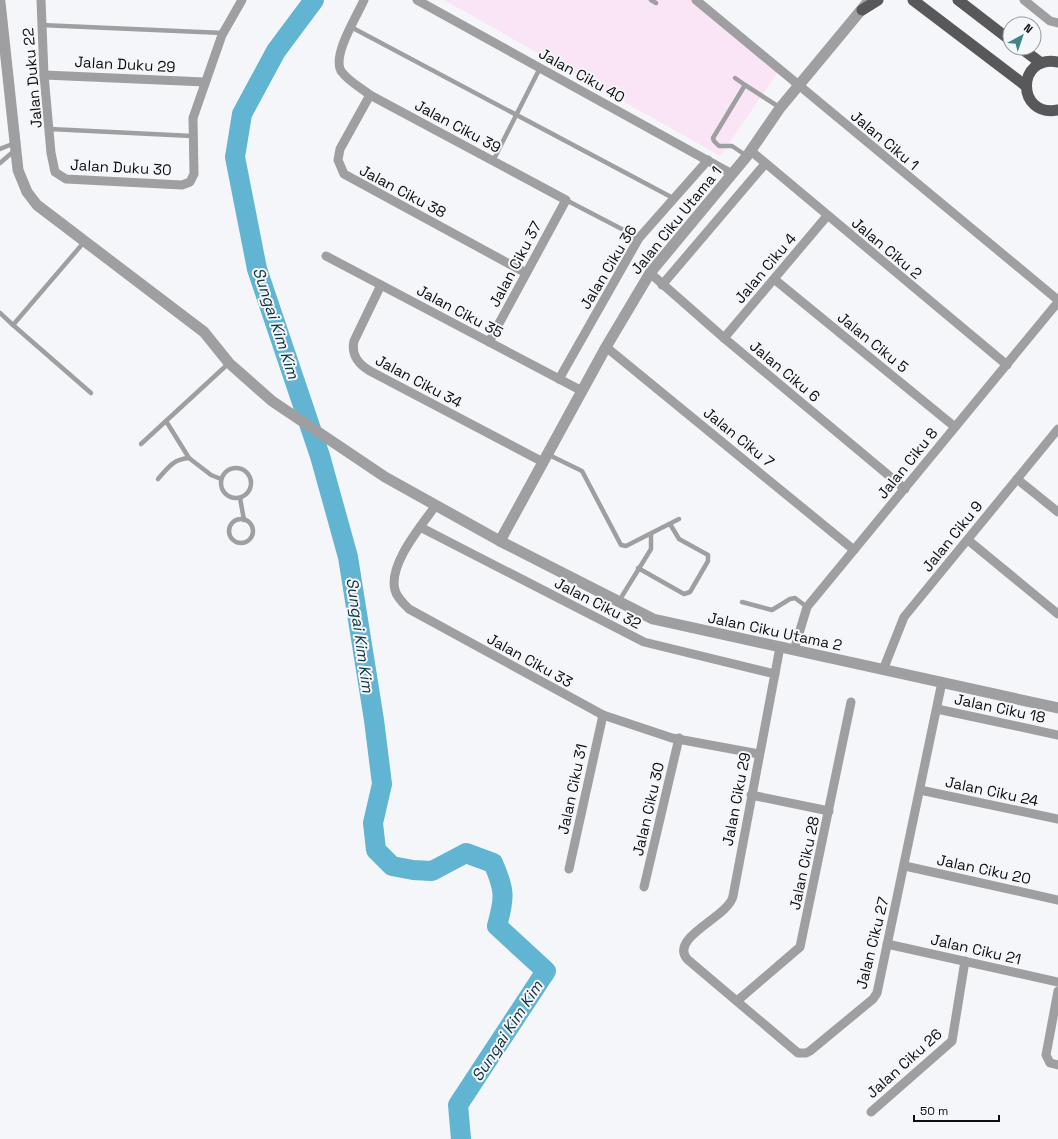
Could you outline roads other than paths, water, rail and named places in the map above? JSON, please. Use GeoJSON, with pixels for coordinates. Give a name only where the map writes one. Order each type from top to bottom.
{"type":"FeatureCollection","features":[{"type":"Feature","properties":{"kind":"main road"},"geometry":{"type":"LineString","coordinates":[[863,5],[878,0]]}},
{"type":"Feature","properties":{"kind":"main road"},"geometry":{"type":"LineString","coordinates":[[905,0],[927,10]]}},
{"type":"Feature","properties":{"kind":"main road"},"geometry":{"type":"LineString","coordinates":[[913,0],[1026,86]]}},
{"type":"Feature","properties":{"kind":"main road"},"geometry":{"type":"LineString","coordinates":[[958,0],[1002,34]]}},
{"type":"Feature","properties":{"kind":"main road"},"geometry":{"type":"LineString","coordinates":[[1032,56],[1041,63]]}},
{"type":"Feature","properties":{"kind":"main road"},"geometry":{"type":"LineString","coordinates":[[1058,61],[1041,63],[1030,72],[1026,86],[1027,94],[1035,106],[1042,109],[1058,111]]}},
{"type":"Feature","properties":{"kind":"street","name":"Jalan Duku 22"},"geometry":{"type":"LineString","coordinates":[[41,0],[44,75],[51,153]]}},
{"type":"Feature","properties":{"kind":"street"},"geometry":{"type":"LineString","coordinates":[[192,136],[192,120],[223,33],[242,0]]}},
{"type":"Feature","properties":{"kind":"street"},"geometry":{"type":"LineString","coordinates":[[351,27],[364,0]]}},
{"type":"Feature","properties":{"kind":"street","name":"Jalan Ciku 40"},"geometry":{"type":"LineString","coordinates":[[417,0],[732,174]]}},
{"type":"Feature","properties":{"kind":"street","name":"Jalan Ciku 1"},"geometry":{"type":"LineString","coordinates":[[696,0],[1058,301]]}},
{"type":"Feature","properties":{"kind":"street","name":"Jalan Ciku Utama 1"},"geometry":{"type":"LineString","coordinates":[[500,541],[606,347],[650,273],[749,154],[780,108],[863,5],[870,0]]}},
{"type":"Feature","properties":{"kind":"street"},"geometry":{"type":"LineString","coordinates":[[1024,0],[1053,23],[1058,23]]}},
{"type":"Feature","properties":{"kind":"street","name":"Jalan Ciku Utama 2"},"geometry":{"type":"LineString","coordinates":[[0,2],[18,170],[27,192],[37,205],[204,332],[229,364],[272,401],[386,477],[500,541],[653,619],[1058,708]]}},
{"type":"Feature","properties":{"kind":"street","name":"Jalan Ciku 39"},"geometry":{"type":"LineString","coordinates":[[351,27],[338,58],[341,71],[347,78],[370,95],[566,200]]}},
{"type":"Feature","properties":{"kind":"street","name":"Jalan Duku 29"},"geometry":{"type":"LineString","coordinates":[[44,75],[205,82]]}},
{"type":"Feature","properties":{"kind":"street","name":"Jalan Ciku 38"},"geometry":{"type":"LineString","coordinates":[[370,95],[340,149],[338,160],[344,174],[526,273]]}},
{"type":"Feature","properties":{"kind":"street","name":"Jalan Duku 30"},"geometry":{"type":"LineString","coordinates":[[51,153],[55,172],[66,179],[182,185],[186,184],[193,178],[194,166],[192,136]]}},
{"type":"Feature","properties":{"kind":"street","name":"Jalan Ciku 2"},"geometry":{"type":"LineString","coordinates":[[749,154],[765,164],[1007,365]]}},
{"type":"Feature","properties":{"kind":"street","name":"Jalan Ciku 36"},"geometry":{"type":"LineString","coordinates":[[559,379],[638,238],[708,160]]}},
{"type":"Feature","properties":{"kind":"street"},"geometry":{"type":"LineString","coordinates":[[662,285],[765,164]]}},
{"type":"Feature","properties":{"kind":"street","name":"Jalan Ciku 37"},"geometry":{"type":"LineString","coordinates":[[489,342],[566,200]]}},
{"type":"Feature","properties":{"kind":"street","name":"Jalan Ciku 4"},"geometry":{"type":"LineString","coordinates":[[724,338],[827,216]]}},
{"type":"Feature","properties":{"kind":"street","name":"Jalan Ciku 35"},"geometry":{"type":"LineString","coordinates":[[326,256],[582,391]]}},
{"type":"Feature","properties":{"kind":"street","name":"Jalan Ciku 6"},"geometry":{"type":"LineString","coordinates":[[650,273],[724,338],[904,489]]}},
{"type":"Feature","properties":{"kind":"street","name":"Jalan Ciku 5"},"geometry":{"type":"LineString","coordinates":[[774,279],[955,428]]}},
{"type":"Feature","properties":{"kind":"street","name":"Jalan Ciku 34"},"geometry":{"type":"LineString","coordinates":[[381,286],[354,341],[353,350],[358,363],[370,371],[545,458]]}},
{"type":"Feature","properties":{"kind":"street","name":"Jalan Ciku 8"},"geometry":{"type":"LineString","coordinates":[[794,650],[807,607],[1058,301]]}},
{"type":"Feature","properties":{"kind":"street","name":"Jalan Ciku 7"},"geometry":{"type":"LineString","coordinates":[[606,347],[854,550]]}},
{"type":"Feature","properties":{"kind":"street","name":"Jalan Ciku 9"},"geometry":{"type":"LineString","coordinates":[[883,670],[902,619],[1058,429]]}},
{"type":"Feature","properties":{"kind":"street"},"geometry":{"type":"LineString","coordinates":[[1017,479],[1058,512]]}},
{"type":"Feature","properties":{"kind":"street","name":"Jalan Ciku 33"},"geometry":{"type":"LineString","coordinates":[[436,505],[420,527],[395,572],[395,590],[404,605],[414,612],[603,715],[679,738],[759,754]]}},
{"type":"Feature","properties":{"kind":"street","name":"Jalan Ciku 32"},"geometry":{"type":"LineString","coordinates":[[420,527],[644,642],[775,674]]}},
{"type":"Feature","properties":{"kind":"street"},"geometry":{"type":"LineString","coordinates":[[968,540],[1058,614]]}},
{"type":"Feature","properties":{"kind":"street","name":"Jalan Ciku 29"},"geometry":{"type":"LineString","coordinates":[[690,937],[731,901],[780,647]]}},
{"type":"Feature","properties":{"kind":"street","name":"Jalan Ciku 27"},"geometry":{"type":"LineString","coordinates":[[690,937],[684,946],[684,955],[795,1051],[806,1053],[874,997],[905,866],[942,682]]}},
{"type":"Feature","properties":{"kind":"street","name":"Jalan Ciku 28"},"geometry":{"type":"LineString","coordinates":[[737,1001],[800,948],[851,702]]}},
{"type":"Feature","properties":{"kind":"street","name":"Jalan Ciku 18"},"geometry":{"type":"LineString","coordinates":[[937,709],[1058,735]]}},
{"type":"Feature","properties":{"kind":"street","name":"Jalan Ciku 31"},"geometry":{"type":"LineString","coordinates":[[569,869],[603,715]]}},
{"type":"Feature","properties":{"kind":"street","name":"Jalan Ciku 30"},"geometry":{"type":"LineString","coordinates":[[644,887],[679,738]]}},
{"type":"Feature","properties":{"kind":"street","name":"Jalan Ciku 24"},"geometry":{"type":"LineString","coordinates":[[920,790],[1058,819]]}},
{"type":"Feature","properties":{"kind":"street"},"geometry":{"type":"LineString","coordinates":[[751,795],[829,811]]}},
{"type":"Feature","properties":{"kind":"street","name":"Jalan Ciku 20"},"geometry":{"type":"LineString","coordinates":[[905,866],[1058,900]]}},
{"type":"Feature","properties":{"kind":"street","name":"Jalan Ciku 21"},"geometry":{"type":"LineString","coordinates":[[887,944],[1058,982]]}},
{"type":"Feature","properties":{"kind":"street","name":"Jalan Ciku 26"},"geometry":{"type":"LineString","coordinates":[[871,1112],[952,1041],[965,961]]}},
{"type":"Feature","properties":{"kind":"street"},"geometry":{"type":"LineString","coordinates":[[1058,991],[1046,1055],[1050,1063],[1058,1065]]}},
{"type":"Feature","properties":{"kind":"lane"},"geometry":{"type":"LineString","coordinates":[[651,0],[656,3]]}},
{"type":"Feature","properties":{"kind":"lane"},"geometry":{"type":"LineString","coordinates":[[41,25],[223,33]]}},
{"type":"Feature","properties":{"kind":"lane"},"geometry":{"type":"LineString","coordinates":[[351,27],[673,198]]}},
{"type":"Feature","properties":{"kind":"lane"},"geometry":{"type":"LineString","coordinates":[[493,161],[540,68]]}},
{"type":"Feature","properties":{"kind":"lane"},"geometry":{"type":"LineString","coordinates":[[735,78],[780,108]]}},
{"type":"Feature","properties":{"kind":"lane"},"geometry":{"type":"LineString","coordinates":[[744,84],[713,138],[719,146],[735,147],[749,154]]}},
{"type":"Feature","properties":{"kind":"lane"},"geometry":{"type":"LineString","coordinates":[[50,129],[192,136]]}},
{"type":"Feature","properties":{"kind":"lane"},"geometry":{"type":"LineString","coordinates":[[0,149],[16,146]]}},
{"type":"Feature","properties":{"kind":"lane"},"geometry":{"type":"LineString","coordinates":[[0,163],[16,146]]}},
{"type":"Feature","properties":{"kind":"lane"},"geometry":{"type":"LineString","coordinates":[[566,200],[638,238]]}},
{"type":"Feature","properties":{"kind":"lane"},"geometry":{"type":"LineString","coordinates":[[13,325],[85,241]]}},
{"type":"Feature","properties":{"kind":"lane"},"geometry":{"type":"LineString","coordinates":[[0,313],[90,394]]}},
{"type":"Feature","properties":{"kind":"lane"},"geometry":{"type":"LineString","coordinates":[[141,444],[229,364]]}},
{"type":"Feature","properties":{"kind":"lane"},"geometry":{"type":"LineString","coordinates":[[166,421],[189,458],[210,475],[221,479]]}},
{"type":"Feature","properties":{"kind":"lane"},"geometry":{"type":"LineString","coordinates":[[158,479],[172,462],[180,458],[189,458]]}},
{"type":"Feature","properties":{"kind":"lane"},"geometry":{"type":"LineString","coordinates":[[545,458],[582,470],[621,545],[626,546],[679,519]]}},
{"type":"Feature","properties":{"kind":"lane"},"geometry":{"type":"LineString","coordinates":[[231,468],[239,468],[246,472],[250,479],[250,487],[247,494],[240,498],[232,498],[225,494],[221,487],[221,479],[224,472],[231,468]]}},
{"type":"Feature","properties":{"kind":"lane"},"geometry":{"type":"LineString","coordinates":[[240,498],[244,520]]}},
{"type":"Feature","properties":{"kind":"lane"},"geometry":{"type":"LineString","coordinates":[[238,520],[244,520],[250,523],[253,528],[253,534],[250,540],[245,543],[238,543],[233,540],[230,534],[230,528],[233,523],[238,520]]}},
{"type":"Feature","properties":{"kind":"lane"},"geometry":{"type":"LineString","coordinates":[[638,568],[684,594],[690,592],[709,558],[706,554],[679,538],[670,524]]}},
{"type":"Feature","properties":{"kind":"lane"},"geometry":{"type":"LineString","coordinates":[[619,602],[651,548],[651,534]]}},
{"type":"Feature","properties":{"kind":"lane"},"geometry":{"type":"LineString","coordinates":[[742,602],[772,610],[790,598],[795,598],[807,607]]}},
{"type":"Feature","properties":{"kind":"waterway","name":"Sungai Kim Kim"},"geometry":{"type":"LineString","coordinates":[[314,0],[276,51],[242,114],[235,157],[257,269],[320,456],[348,557],[374,720],[382,784],[373,823],[376,850],[392,866],[413,870],[432,871],[466,853],[493,863],[502,887],[501,908],[497,926],[546,971],[458,1105],[461,1139]]}}]}
